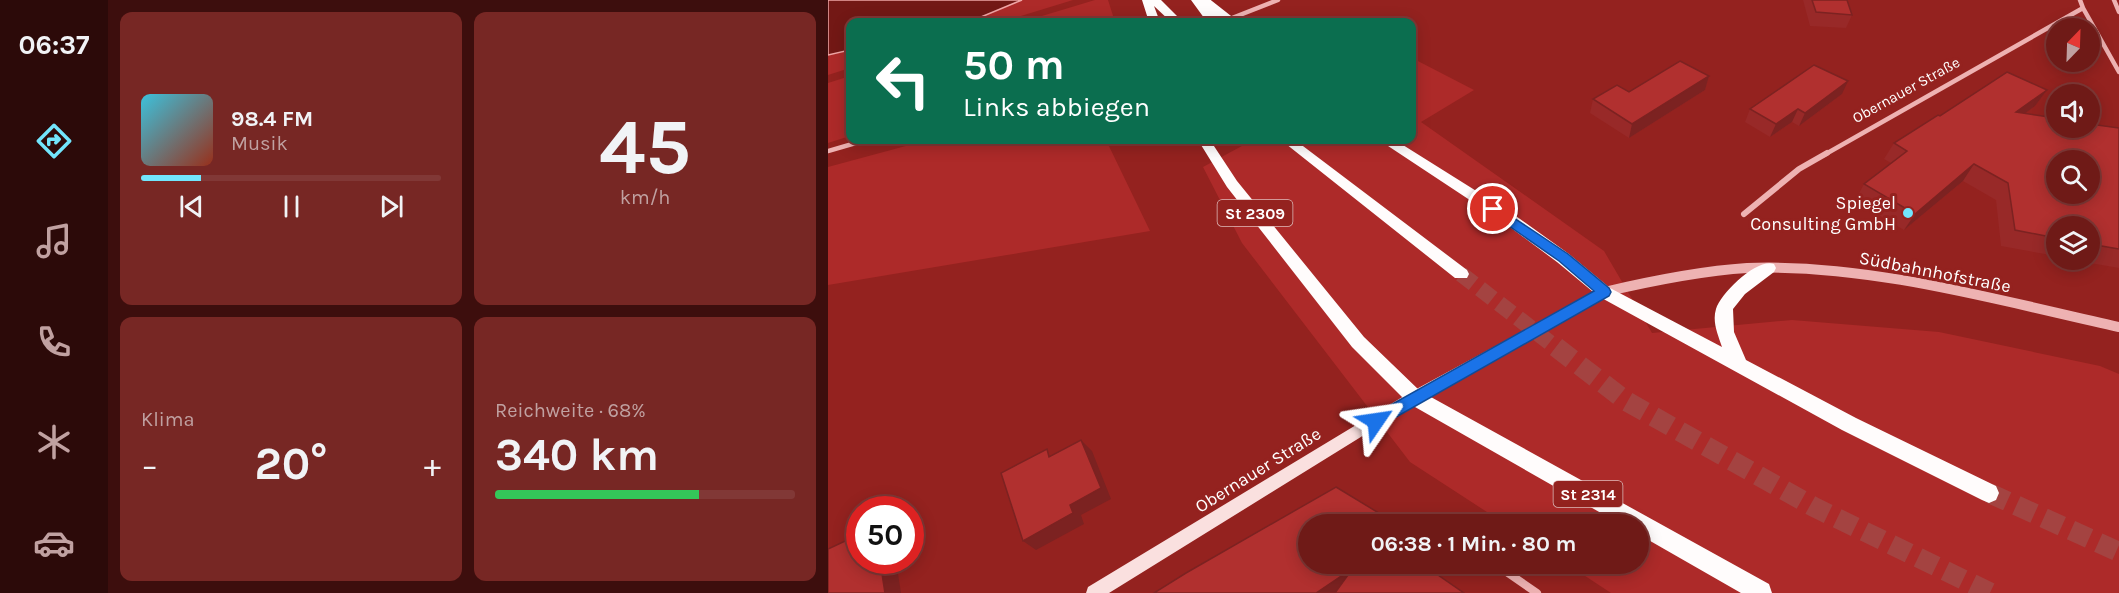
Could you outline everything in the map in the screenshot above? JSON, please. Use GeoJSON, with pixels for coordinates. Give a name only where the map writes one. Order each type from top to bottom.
{"type":"FeatureCollection","features":[{"type":"Feature","properties":{"kind":"highway"},"geometry":{"type":"LineString","coordinates":[[1147,0],[1153,18]]}},
{"type":"Feature","properties":{"kind":"highway"},"geometry":{"type":"LineString","coordinates":[[1155,0],[1173,18]]}},
{"type":"Feature","properties":{"kind":"highway"},"geometry":{"type":"LineString","coordinates":[[1196,0],[1209,18]]}},
{"type":"Feature","properties":{"kind":"highway"},"geometry":{"type":"LineString","coordinates":[[1201,0],[1224,18]]}},
{"type":"Feature","properties":{"kind":"highway","name":"St 2309"},"geometry":{"type":"LineString","coordinates":[[1207,144],[1232,184],[1358,342],[1414,397]]}},
{"type":"Feature","properties":{"kind":"highway"},"geometry":{"type":"LineString","coordinates":[[1292,144],[1461,274]]}},
{"type":"Feature","properties":{"kind":"highway"},"geometry":{"type":"LineString","coordinates":[[1312,144],[1347,184]]}},
{"type":"Feature","properties":{"kind":"highway"},"geometry":{"type":"LineString","coordinates":[[1392,144],[1508,218],[1563,258],[1604,292],[1849,424],[1989,493]]}},
{"type":"Feature","properties":{"kind":"highway"},"geometry":{"type":"LineString","coordinates":[[1741,366],[1725,337],[1722,318],[1734,291],[1768,268]]}},
{"type":"Feature","properties":{"kind":"highway","name":"St 2314"},"geometry":{"type":"LineString","coordinates":[[1414,397],[1761,592]]}},
{"type":"Feature","properties":{"kind":"main road","name":"Obernauer Straße"},"geometry":{"type":"LineString","coordinates":[[1094,593],[1414,397],[1604,292]]}},
{"type":"Feature","properties":{"kind":"street"},"geometry":{"type":"LineString","coordinates":[[1231,18],[1278,0]]}},
{"type":"Feature","properties":{"kind":"street"},"geometry":{"type":"LineString","coordinates":[[2080,0],[2119,72]]}},
{"type":"Feature","properties":{"kind":"street"},"geometry":{"type":"LineString","coordinates":[[2115,0],[2119,12]]}},
{"type":"Feature","properties":{"kind":"street","name":"Obernauer Straße"},"geometry":{"type":"LineString","coordinates":[[1744,213],[1799,169],[2083,8]]}},
{"type":"Feature","properties":{"kind":"street"},"geometry":{"type":"LineString","coordinates":[[828,151],[852,144]]}},
{"type":"Feature","properties":{"kind":"street","name":"Südbahnhofstraße"},"geometry":{"type":"LineString","coordinates":[[1671,276],[1768,268],[1846,273],[1906,280],[2119,327]]}},
{"type":"Feature","properties":{"kind":"street","name":"Obernauer Straße"},"geometry":{"type":"LineString","coordinates":[[1604,292],[1671,276]]}},
{"type":"Feature","properties":{"kind":"street"},"geometry":{"type":"LineString","coordinates":[[1509,574],[1537,593]]}},
{"type":"Feature","properties":{"kind":"shaded area"},"geometry":{"type":"Polygon","coordinates":[[[828,0],[1022,0],[979,18],[846,18],[846,51],[828,55],[828,0]]]}},
{"type":"Feature","properties":{"kind":"shaded area"},"geometry":{"type":"Polygon","coordinates":[[[1022,0],[1073,0],[1014,18],[979,18],[1022,0]]]}},
{"type":"Feature","properties":{"kind":"shaded area"},"geometry":{"type":"Polygon","coordinates":[[[1095,0],[1108,0],[1114,18],[1035,18],[1095,0]]]}},
{"type":"Feature","properties":{"kind":"shaded area"},"geometry":{"type":"Polygon","coordinates":[[[846,51],[846,69],[828,75],[828,55],[846,51]]]}},
{"type":"Feature","properties":{"kind":"shaded area"},"geometry":{"type":"Polygon","coordinates":[[[1416,60],[1474,90],[1421,122],[1604,251],[1652,333],[1792,320],[1939,332],[2100,366],[2119,374],[2119,593],[1611,593],[1582,574],[1649,574],[1649,514],[1490,514],[1410,462],[1242,243],[1203,167],[1246,144],[1416,144],[1416,60]]]}},
{"type":"Feature","properties":{"kind":"shaded area"},"geometry":{"type":"Polygon","coordinates":[[[846,77],[846,137],[828,143],[828,83],[846,77]]]}},
{"type":"Feature","properties":{"kind":"shaded area"},"geometry":{"type":"Polygon","coordinates":[[[913,144],[1108,144],[1150,231],[828,285],[828,167],[913,144]]]}},
{"type":"Feature","properties":{"kind":"building"},"geometry":{"type":"Polygon","coordinates":[[[1812,0],[1847,0],[1852,15],[1816,12],[1812,0]]]}},
{"type":"Feature","properties":{"kind":"building"},"geometry":{"type":"Polygon","coordinates":[[[1680,61],[1709,76],[1632,124],[1593,99],[1617,85],[1629,92],[1680,61]]]}},
{"type":"Feature","properties":{"kind":"building"},"geometry":{"type":"Polygon","coordinates":[[[1814,65],[1848,81],[1805,113],[1798,109],[1776,124],[1750,109],[1814,65]]]}},
{"type":"Feature","properties":{"kind":"building"},"geometry":{"type":"Polygon","coordinates":[[[2007,72],[2046,90],[2016,112],[2046,116],[2046,138],[2100,138],[2100,125],[2119,128],[2119,249],[2100,246],[2100,216],[2046,216],[2046,236],[2015,230],[2008,183],[1974,164],[1915,214],[1864,184],[1907,151],[1894,143],[1938,115],[1940,116],[2007,72]]]}},
{"type":"Feature","properties":{"kind":"building"},"geometry":{"type":"Polygon","coordinates":[[[1081,440],[1101,488],[1070,505],[1073,513],[1023,541],[1001,473],[1047,449],[1049,457],[1081,440]]]}},
{"type":"Feature","properties":{"kind":"building"},"geometry":{"type":"Polygon","coordinates":[[[1336,487],[1380,514],[1298,514],[1298,574],[1344,574],[1316,593],[1154,593],[1336,487]]]}},
{"type":"Feature","properties":{"kind":"building"},"geometry":{"type":"Polygon","coordinates":[[[846,541],[846,574],[882,574],[885,593],[828,593],[828,549],[846,541]]]}},
{"type":"Feature","properties":{"kind":"building"},"geometry":{"type":"Polygon","coordinates":[[[1349,574],[1436,574],[1464,593],[1335,593],[1349,574]]]}},
{"type":"Feature","properties":{"kind":"tunnel"},"geometry":{"type":"LineString","coordinates":[[1461,274],[1558,349]]}},
{"type":"Feature","properties":{"kind":"tunnel"},"geometry":{"type":"LineString","coordinates":[[1556,347],[1626,401],[1814,507],[1991,593]]}},
{"type":"Feature","properties":{"kind":"tunnel"},"geometry":{"type":"LineString","coordinates":[[1989,493],[2119,552]]}},
{"type":"Feature","properties":{"kind":"place","name":"Spiegel Consulting GmbH"},"geometry":{"type":"Point","coordinates":[1908,213]}},
{"type":"Feature","properties":{"kind":"route"},"geometry":{"type":"LineString","coordinates":[[1376,421],[1414,397],[1604,292],[1563,258],[1493,209]]}}]}
